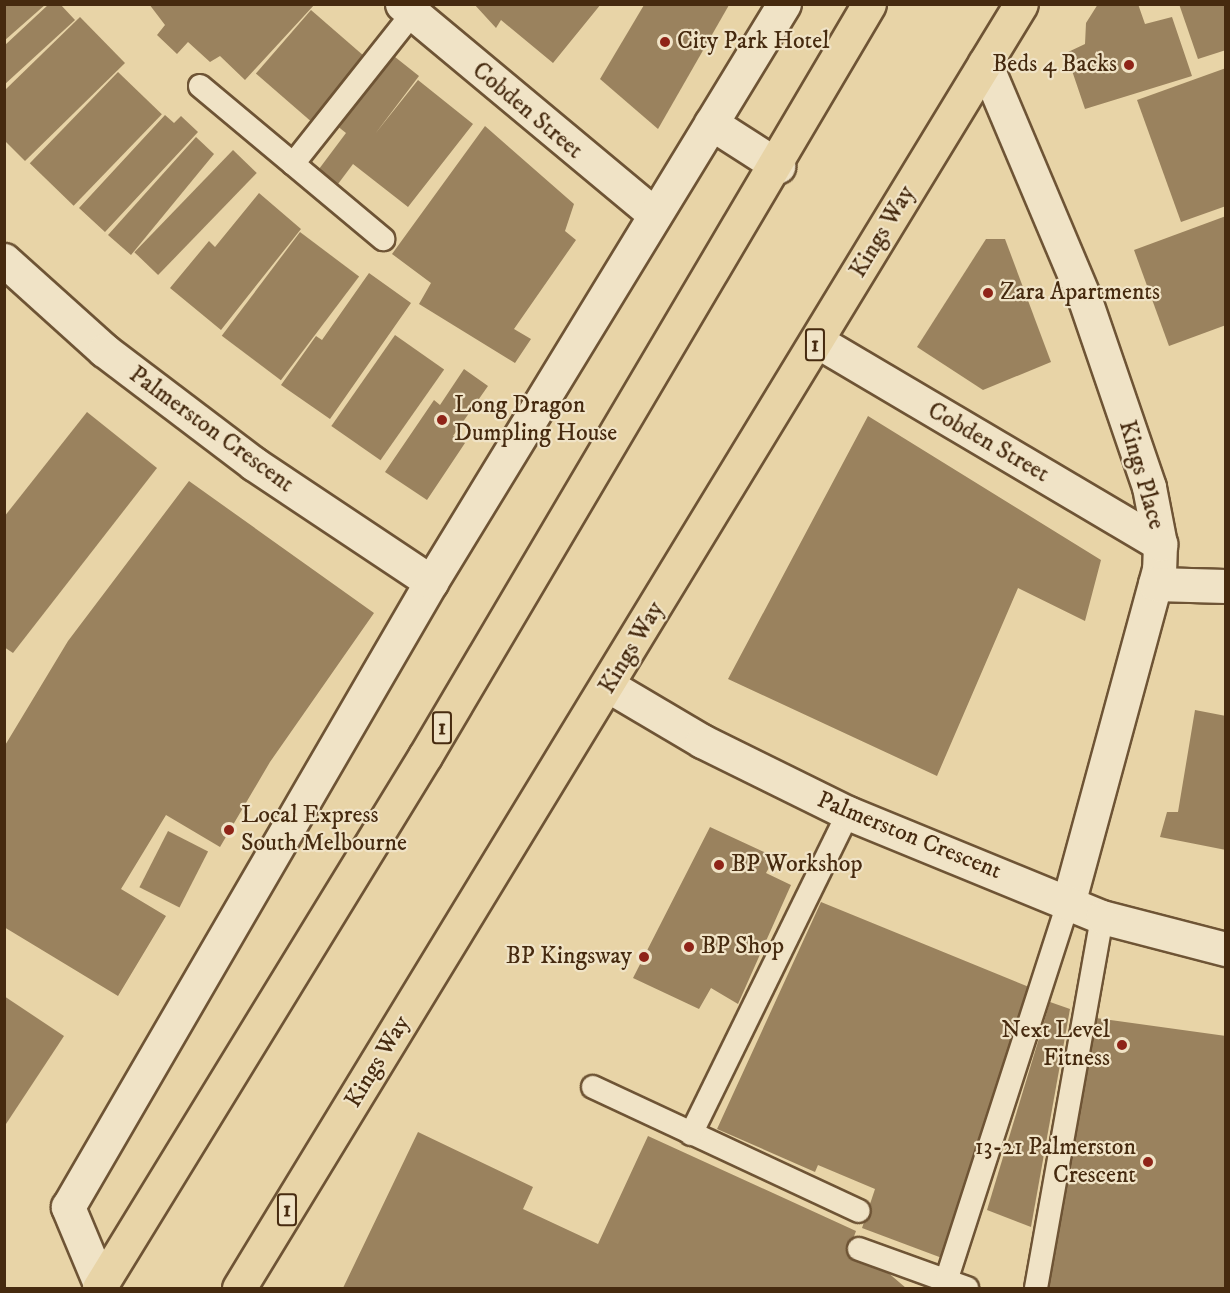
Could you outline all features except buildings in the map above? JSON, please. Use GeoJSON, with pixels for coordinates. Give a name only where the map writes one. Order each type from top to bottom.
{"type":"FeatureCollection","features":[{"type":"Feature","properties":{"kind":"highway","name":"1"},"geometry":{"type":"LineString","coordinates":[[101,1288],[778,166],[869,4]]}},
{"type":"Feature","properties":{"kind":"highway","name":"Kings Way"},"geometry":{"type":"LineString","coordinates":[[239,1288],[609,686],[1021,4]]}},
{"type":"Feature","properties":{"kind":"street"},"geometry":{"type":"LineString","coordinates":[[101,1288],[68,1207],[431,582],[784,4]]}},
{"type":"Feature","properties":{"kind":"street","name":"Cobden Street"},"geometry":{"type":"LineString","coordinates":[[407,9],[655,215]]}},
{"type":"Feature","properties":{"kind":"street","name":"Kings Place"},"geometry":{"type":"LineString","coordinates":[[985,63],[1084,297],[1149,487],[1160,544],[1155,584],[1069,901]]}},
{"type":"Feature","properties":{"kind":"street"},"geometry":{"type":"LineString","coordinates":[[711,123],[778,166]]}},
{"type":"Feature","properties":{"kind":"street","name":"Palmerston Crescent"},"geometry":{"type":"LineString","coordinates":[[4,260],[104,350],[254,464],[431,582]]}},
{"type":"Feature","properties":{"kind":"street","name":"Cobden Street"},"geometry":{"type":"LineString","coordinates":[[817,341],[1160,544]]}},
{"type":"Feature","properties":{"kind":"street"},"geometry":{"type":"LineString","coordinates":[[1155,584],[1226,586]]}},
{"type":"Feature","properties":{"kind":"street","name":"Palmerston Crescent"},"geometry":{"type":"LineString","coordinates":[[609,686],[702,741],[848,813],[1069,901],[1102,917],[1226,949]]}},
{"type":"Feature","properties":{"kind":"lane"},"geometry":{"type":"LineString","coordinates":[[293,164],[407,9]]}},
{"type":"Feature","properties":{"kind":"lane"},"geometry":{"type":"LineString","coordinates":[[200,86],[383,239]]}},
{"type":"Feature","properties":{"kind":"lane"},"geometry":{"type":"LineString","coordinates":[[691,1134],[848,813]]}},
{"type":"Feature","properties":{"kind":"lane"},"geometry":{"type":"LineString","coordinates":[[947,1278],[1069,901]]}},
{"type":"Feature","properties":{"kind":"lane"},"geometry":{"type":"LineString","coordinates":[[1036,1288],[1102,917]]}},
{"type":"Feature","properties":{"kind":"lane"},"geometry":{"type":"LineString","coordinates":[[592,1087],[859,1211]]}},
{"type":"Feature","properties":{"kind":"lane"},"geometry":{"type":"LineString","coordinates":[[859,1249],[947,1278],[967,1288]]}},
{"type":"Feature","properties":{"kind":"place","name":"City Park Hotel"},"geometry":{"type":"Point","coordinates":[665,42]}},
{"type":"Feature","properties":{"kind":"place","name":"Beds 4 Backs"},"geometry":{"type":"Point","coordinates":[1129,65]}},
{"type":"Feature","properties":{"kind":"place","name":"Zara Apartments"},"geometry":{"type":"Point","coordinates":[988,293]}},
{"type":"Feature","properties":{"kind":"place","name":"Long Dragon Dumpling House"},"geometry":{"type":"Point","coordinates":[442,420]}},
{"type":"Feature","properties":{"kind":"place","name":"Local Express South Melbourne"},"geometry":{"type":"Point","coordinates":[229,830]}},
{"type":"Feature","properties":{"kind":"place","name":"BP Workshop"},"geometry":{"type":"Point","coordinates":[719,865]}},
{"type":"Feature","properties":{"kind":"place","name":"BP Shop"},"geometry":{"type":"Point","coordinates":[689,947]}},
{"type":"Feature","properties":{"kind":"place","name":"BP Kingsway"},"geometry":{"type":"Point","coordinates":[644,957]}},
{"type":"Feature","properties":{"kind":"place","name":"Next Level Fitness"},"geometry":{"type":"Point","coordinates":[1122,1045]}},
{"type":"Feature","properties":{"kind":"place","name":"13-21 Palmerston Crescent"},"geometry":{"type":"Point","coordinates":[1148,1162]}}]}
